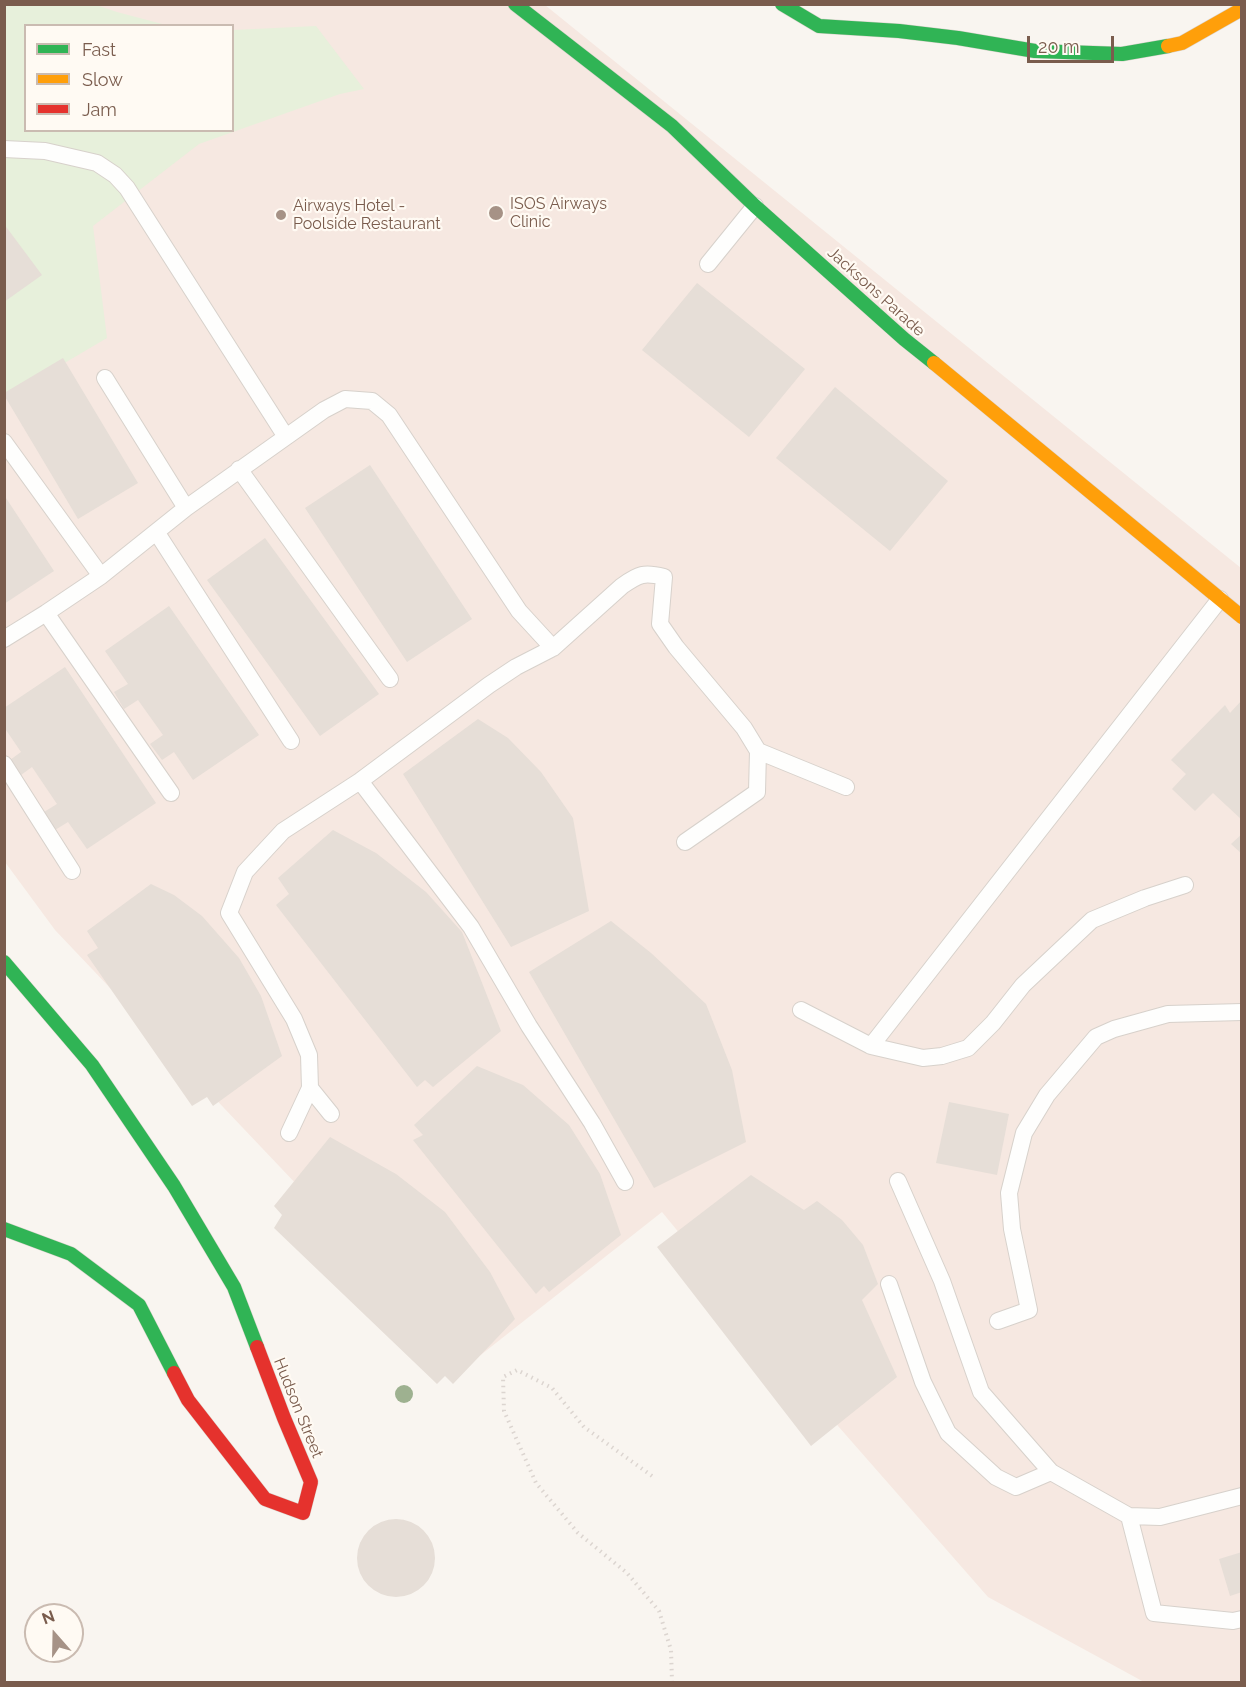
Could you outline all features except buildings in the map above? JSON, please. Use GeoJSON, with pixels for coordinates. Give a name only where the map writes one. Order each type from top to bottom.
{"type":"FeatureCollection","features":[{"type":"Feature","properties":{"kind":"street","name":"Jacksons Parade"},"geometry":{"type":"LineString","coordinates":[[515,4],[672,126],[756,206],[904,339],[1242,617]]}},
{"type":"Feature","properties":{"kind":"street"},"geometry":{"type":"LineString","coordinates":[[782,4],[819,26],[899,31],[1035,51],[1122,54],[1182,43],[1242,9]]}},
{"type":"Feature","properties":{"kind":"street","name":"Hudson Street"},"geometry":{"type":"LineString","coordinates":[[4,962],[92,1065],[174,1186],[234,1287],[311,1482],[303,1514],[265,1499],[188,1400],[139,1305],[71,1254],[4,1229]]}},
{"type":"Feature","properties":{"kind":"lane"},"geometry":{"type":"LineString","coordinates":[[4,149],[45,151],[80,159],[96,163],[115,175],[127,188],[286,437]]}},
{"type":"Feature","properties":{"kind":"lane"},"geometry":{"type":"LineString","coordinates":[[708,264],[756,206]]}},
{"type":"Feature","properties":{"kind":"lane"},"geometry":{"type":"LineString","coordinates":[[105,378],[186,508]]}},
{"type":"Feature","properties":{"kind":"lane"},"geometry":{"type":"LineString","coordinates":[[4,639],[101,576],[239,469],[324,410],[345,399],[372,401],[389,415],[519,611],[553,648]]}},
{"type":"Feature","properties":{"kind":"lane"},"geometry":{"type":"LineString","coordinates":[[4,442],[101,576]]}},
{"type":"Feature","properties":{"kind":"lane"},"geometry":{"type":"LineString","coordinates":[[239,469],[390,679]]}},
{"type":"Feature","properties":{"kind":"lane"},"geometry":{"type":"LineString","coordinates":[[157,533],[291,741]]}},
{"type":"Feature","properties":{"kind":"lane"},"geometry":{"type":"LineString","coordinates":[[289,1133],[310,1088],[309,1055],[294,1019],[229,913],[245,872],[283,831],[360,781],[489,685],[516,667],[553,648],[634,578],[645,574],[664,577],[660,624],[744,728],[758,751],[757,792],[686,842]]}},
{"type":"Feature","properties":{"kind":"lane"},"geometry":{"type":"LineString","coordinates":[[871,1046],[1220,599]]}},
{"type":"Feature","properties":{"kind":"lane"},"geometry":{"type":"LineString","coordinates":[[46,613],[171,793]]}},
{"type":"Feature","properties":{"kind":"lane"},"geometry":{"type":"LineString","coordinates":[[758,751],[846,787]]}},
{"type":"Feature","properties":{"kind":"lane"},"geometry":{"type":"LineString","coordinates":[[4,764],[72,871]]}},
{"type":"Feature","properties":{"kind":"lane"},"geometry":{"type":"LineString","coordinates":[[360,781],[471,927],[529,1026],[592,1123],[626,1182]]}},
{"type":"Feature","properties":{"kind":"lane"},"geometry":{"type":"LineString","coordinates":[[801,1010],[871,1046],[923,1058],[942,1056],[968,1048],[993,1023],[1023,985],[1092,920],[1145,898],[1185,885]]}},
{"type":"Feature","properties":{"kind":"lane"},"geometry":{"type":"LineString","coordinates":[[998,1320],[1029,1310],[1012,1229],[1009,1193],[1024,1133],[1047,1095],[1096,1037],[1114,1029],[1168,1014],[1242,1012]]}},
{"type":"Feature","properties":{"kind":"lane"},"geometry":{"type":"LineString","coordinates":[[310,1088],[331,1114]]}},
{"type":"Feature","properties":{"kind":"lane"},"geometry":{"type":"LineString","coordinates":[[898,1181],[942,1281],[981,1392],[1051,1472],[1129,1516],[1160,1517],[1242,1496]]}},
{"type":"Feature","properties":{"kind":"lane"},"geometry":{"type":"LineString","coordinates":[[888,1284],[923,1382],[948,1433],[996,1477],[1016,1487],[1051,1472]]}},
{"type":"Feature","properties":{"kind":"lane"},"geometry":{"type":"LineString","coordinates":[[1129,1516],[1154,1613],[1233,1622],[1242,1619]]}},
{"type":"Feature","properties":{"kind":"path"},"geometry":{"type":"LineString","coordinates":[[652,1476],[584,1426],[552,1388],[517,1370],[503,1377],[504,1411],[536,1483],[578,1533],[627,1573],[659,1611],[671,1650],[672,1683]]}},
{"type":"Feature","properties":{"kind":"shaded area"},"geometry":{"type":"Polygon","coordinates":[[[4,5],[545,5],[1241,568],[1241,1682],[1144,1682],[988,1597],[831,1418],[662,1212],[468,1365],[55,930],[5,862],[4,5]]]}},
{"type":"Feature","properties":{"kind":"green space"},"geometry":{"type":"Polygon","coordinates":[[[4,5],[96,5],[162,24],[24,24],[24,132],[233,132],[199,144],[93,226],[107,338],[5,398],[4,5]]]}},
{"type":"Feature","properties":{"kind":"green space"},"geometry":{"type":"Polygon","coordinates":[[[316,26],[364,89],[340,94],[234,132],[234,30],[316,26]]]}},
{"type":"Feature","properties":{"kind":"traffic: fast"},"geometry":{"type":"LineString","coordinates":[[515,4],[672,126],[755,206],[934,363]]}},
{"type":"Feature","properties":{"kind":"traffic: fast"},"geometry":{"type":"LineString","coordinates":[[782,4],[819,26],[899,31],[1035,51],[1122,54],[1168,46]]}},
{"type":"Feature","properties":{"kind":"traffic: fast"},"geometry":{"type":"LineString","coordinates":[[4,962],[92,1065],[174,1186],[234,1287],[257,1347]]}},
{"type":"Feature","properties":{"kind":"traffic: fast"},"geometry":{"type":"LineString","coordinates":[[4,1229],[71,1254],[139,1305],[174,1373]]}},
{"type":"Feature","properties":{"kind":"traffic: slow"},"geometry":{"type":"LineString","coordinates":[[1168,46],[1182,43],[1242,9]]}},
{"type":"Feature","properties":{"kind":"traffic: slow"},"geometry":{"type":"LineString","coordinates":[[934,363],[1242,617]]}},
{"type":"Feature","properties":{"kind":"traffic: jam"},"geometry":{"type":"LineString","coordinates":[[174,1373],[188,1400],[265,1499],[303,1513],[311,1482],[257,1347]]}},
{"type":"Feature","properties":{"kind":"place","name":"ISOS Airways Clinic"},"geometry":{"type":"Point","coordinates":[496,213]}},
{"type":"Feature","properties":{"kind":"place","name":"Airways Hotel - Poolside Restaurant"},"geometry":{"type":"Point","coordinates":[281,215]}}]}
